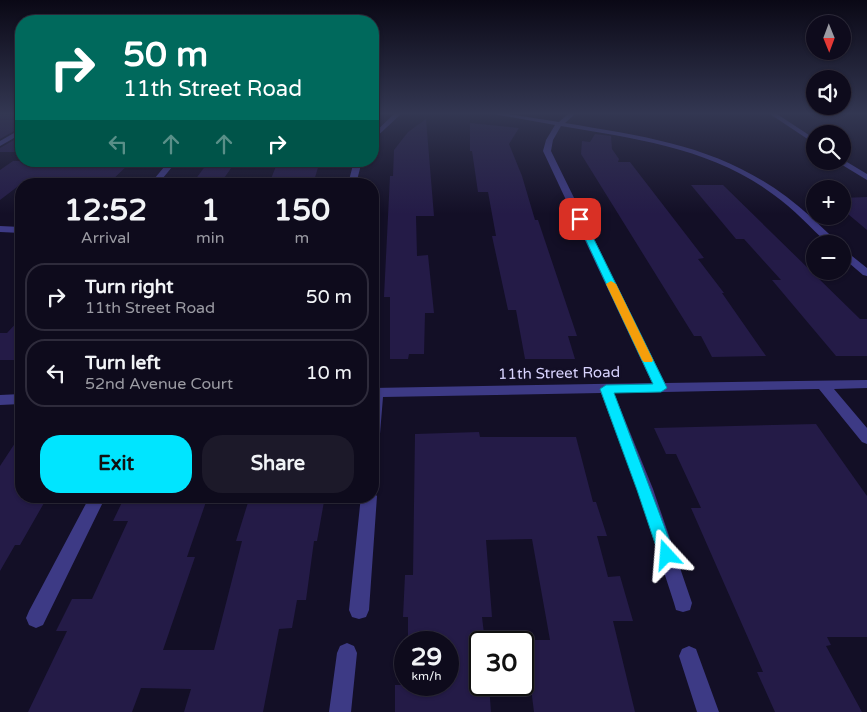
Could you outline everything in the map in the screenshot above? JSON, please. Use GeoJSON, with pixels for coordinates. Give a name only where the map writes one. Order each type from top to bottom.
{"type":"FeatureCollection","features":[{"type":"Feature","properties":{"kind":"street"},"geometry":{"type":"LineString","coordinates":[[547,147],[547,151],[661,388]]}},
{"type":"Feature","properties":{"kind":"street"},"geometry":{"type":"LineString","coordinates":[[683,147],[719,160],[776,192],[824,235]]}},
{"type":"Feature","properties":{"kind":"street"},"geometry":{"type":"LineString","coordinates":[[159,178],[168,167]]}},
{"type":"Feature","properties":{"kind":"street"},"geometry":{"type":"LineString","coordinates":[[851,167],[867,178]]}},
{"type":"Feature","properties":{"kind":"street"},"geometry":{"type":"LineString","coordinates":[[0,230],[15,230]]}},
{"type":"Feature","properties":{"kind":"street"},"geometry":{"type":"LineString","coordinates":[[851,259],[867,273]]}},
{"type":"Feature","properties":{"kind":"street","name":"11th Street Road"},"geometry":{"type":"LineString","coordinates":[[379,393],[867,384]]}},
{"type":"Feature","properties":{"kind":"street"},"geometry":{"type":"LineString","coordinates":[[823,385],[867,438]]}},
{"type":"Feature","properties":{"kind":"street"},"geometry":{"type":"LineString","coordinates":[[606,389],[644,490],[683,603]]}},
{"type":"Feature","properties":{"kind":"street"},"geometry":{"type":"LineString","coordinates":[[0,400],[15,399]]}},
{"type":"Feature","properties":{"kind":"street"},"geometry":{"type":"LineString","coordinates":[[36,618],[94,503]]}},
{"type":"Feature","properties":{"kind":"street"},"geometry":{"type":"LineString","coordinates":[[360,610],[368,503]]}},
{"type":"Feature","properties":{"kind":"street"},"geometry":{"type":"LineString","coordinates":[[340,712],[347,653]]}},
{"type":"Feature","properties":{"kind":"street"},"geometry":{"type":"LineString","coordinates":[[689,656],[708,712]]}},
{"type":"Feature","properties":{"kind":"building"},"geometry":{"type":"Polygon","coordinates":[[[15,147],[15,152],[0,152],[0,148],[15,147]]]}},
{"type":"Feature","properties":{"kind":"building"},"geometry":{"type":"Polygon","coordinates":[[[396,147],[428,147],[434,216],[416,216],[417,256],[428,255],[434,313],[425,313],[424,354],[409,354],[408,359],[390,359],[390,297],[384,297],[390,176],[393,176],[394,150],[396,147]]]}},
{"type":"Feature","properties":{"kind":"building"},"geometry":{"type":"Polygon","coordinates":[[[470,147],[510,147],[522,176],[535,220],[538,220],[577,336],[568,336],[575,359],[525,359],[516,310],[508,310],[492,236],[496,236],[488,192],[478,192],[472,151],[470,151],[470,147]]]}},
{"type":"Feature","properties":{"kind":"building"},"geometry":{"type":"Polygon","coordinates":[[[582,147],[612,147],[619,159],[618,162],[630,162],[704,258],[698,259],[724,293],[722,293],[766,356],[712,357],[701,336],[694,336],[581,154],[582,147]]]}},
{"type":"Feature","properties":{"kind":"building"},"geometry":{"type":"Polygon","coordinates":[[[13,161],[15,161],[15,167],[126,167],[114,178],[15,178],[15,189],[0,200],[0,170],[13,161]]]}},
{"type":"Feature","properties":{"kind":"building"},"geometry":{"type":"Polygon","coordinates":[[[205,167],[232,167],[224,178],[196,178],[205,167]]]}},
{"type":"Feature","properties":{"kind":"building"},"geometry":{"type":"Polygon","coordinates":[[[276,167],[318,167],[315,178],[271,178],[276,167]]]}},
{"type":"Feature","properties":{"kind":"building"},"geometry":{"type":"Polygon","coordinates":[[[691,185],[723,185],[806,266],[806,280],[820,280],[860,319],[867,319],[867,356],[836,356],[772,280],[781,280],[744,239],[736,239],[691,185]]]}},
{"type":"Feature","properties":{"kind":"building"},"geometry":{"type":"Polygon","coordinates":[[[867,197],[867,230],[851,217],[851,198],[867,197]]]}},
{"type":"Feature","properties":{"kind":"building"},"geometry":{"type":"Polygon","coordinates":[[[15,324],[15,360],[0,360],[0,333],[7,333],[15,324]]]}},
{"type":"Feature","properties":{"kind":"building"},"geometry":{"type":"Polygon","coordinates":[[[816,424],[867,496],[867,637],[827,637],[831,645],[826,646],[862,712],[775,712],[757,672],[763,672],[691,508],[701,508],[676,454],[666,454],[654,428],[816,424]]]}},
{"type":"Feature","properties":{"kind":"building"},"geometry":{"type":"Polygon","coordinates":[[[479,432],[480,437],[576,437],[593,502],[596,502],[607,536],[597,536],[608,577],[620,576],[633,621],[613,621],[635,712],[534,712],[532,696],[534,696],[534,640],[550,640],[532,539],[486,540],[492,617],[482,617],[484,631],[469,631],[469,696],[490,696],[491,712],[395,712],[395,696],[459,696],[459,631],[408,631],[408,617],[403,617],[405,575],[413,575],[415,434],[479,432]]]}},
{"type":"Feature","properties":{"kind":"building"},"geometry":{"type":"Polygon","coordinates":[[[15,443],[15,503],[44,503],[20,545],[15,545],[0,571],[0,466],[15,443]]]}},
{"type":"Feature","properties":{"kind":"building"},"geometry":{"type":"Polygon","coordinates":[[[122,503],[206,503],[187,557],[195,557],[163,650],[214,650],[242,541],[236,541],[248,503],[324,503],[317,541],[314,541],[306,600],[297,600],[292,628],[279,629],[263,712],[184,712],[191,689],[141,688],[132,712],[28,712],[67,631],[56,631],[72,599],[92,599],[128,521],[113,521],[122,503]]]}},
{"type":"Feature","properties":{"kind":"slow traffic"},"geometry":{"type":"LineString","coordinates":[[611,284],[648,360]]}},
{"type":"Feature","properties":{"kind":"route"},"geometry":{"type":"LineString","coordinates":[[580,219],[661,388],[606,389],[667,555]]}}]}
